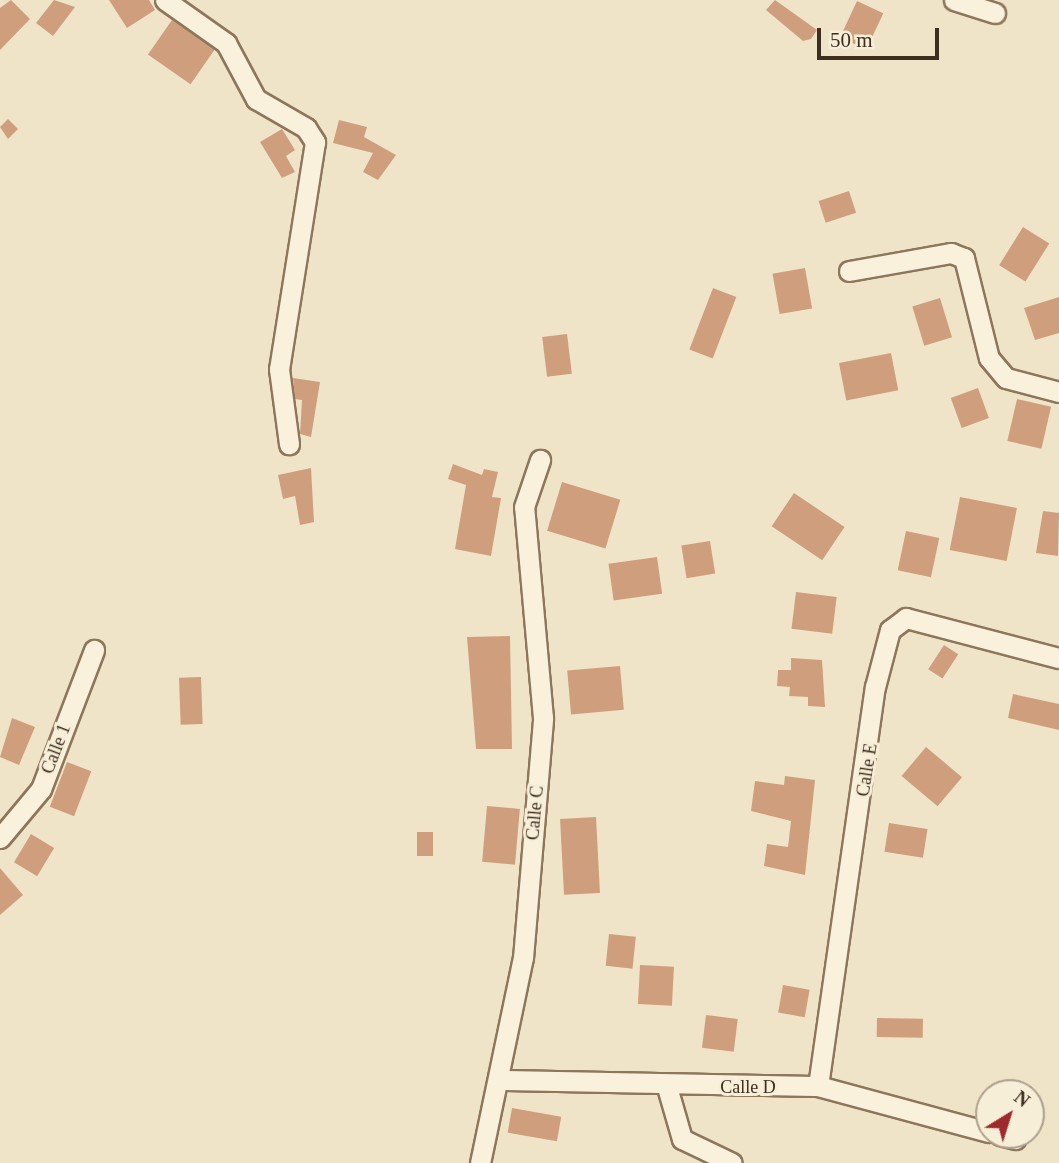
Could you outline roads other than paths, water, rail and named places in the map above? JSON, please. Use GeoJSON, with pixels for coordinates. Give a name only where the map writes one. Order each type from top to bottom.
{"type":"FeatureCollection","features":[{"type":"Feature","properties":{"kind":"street"},"geometry":{"type":"LineString","coordinates":[[165,0],[226,43],[256,99],[306,128],[315,142],[279,369],[289,444]]}},
{"type":"Feature","properties":{"kind":"street"},"geometry":{"type":"LineString","coordinates":[[954,0],[995,13]]}},
{"type":"Feature","properties":{"kind":"street"},"geometry":{"type":"LineString","coordinates":[[849,271],[951,253],[964,258],[989,358],[1006,378],[1059,392]]}},
{"type":"Feature","properties":{"kind":"street","name":"Calle C"},"geometry":{"type":"LineString","coordinates":[[480,1163],[502,1080],[523,958],[543,718],[524,507],[540,460]]}},
{"type":"Feature","properties":{"kind":"street","name":"Calle E"},"geometry":{"type":"LineString","coordinates":[[818,1086],[875,687],[890,630],[905,618],[1059,658]]}},
{"type":"Feature","properties":{"kind":"street","name":"Calle 1"},"geometry":{"type":"LineString","coordinates":[[0,838],[41,789],[94,650]]}},
{"type":"Feature","properties":{"kind":"street","name":"Calle D"},"geometry":{"type":"LineString","coordinates":[[502,1080],[667,1087],[818,1086],[975,1128]]}},
{"type":"Feature","properties":{"kind":"street"},"geometry":{"type":"LineString","coordinates":[[667,1087],[682,1139],[733,1163]]}}]}
